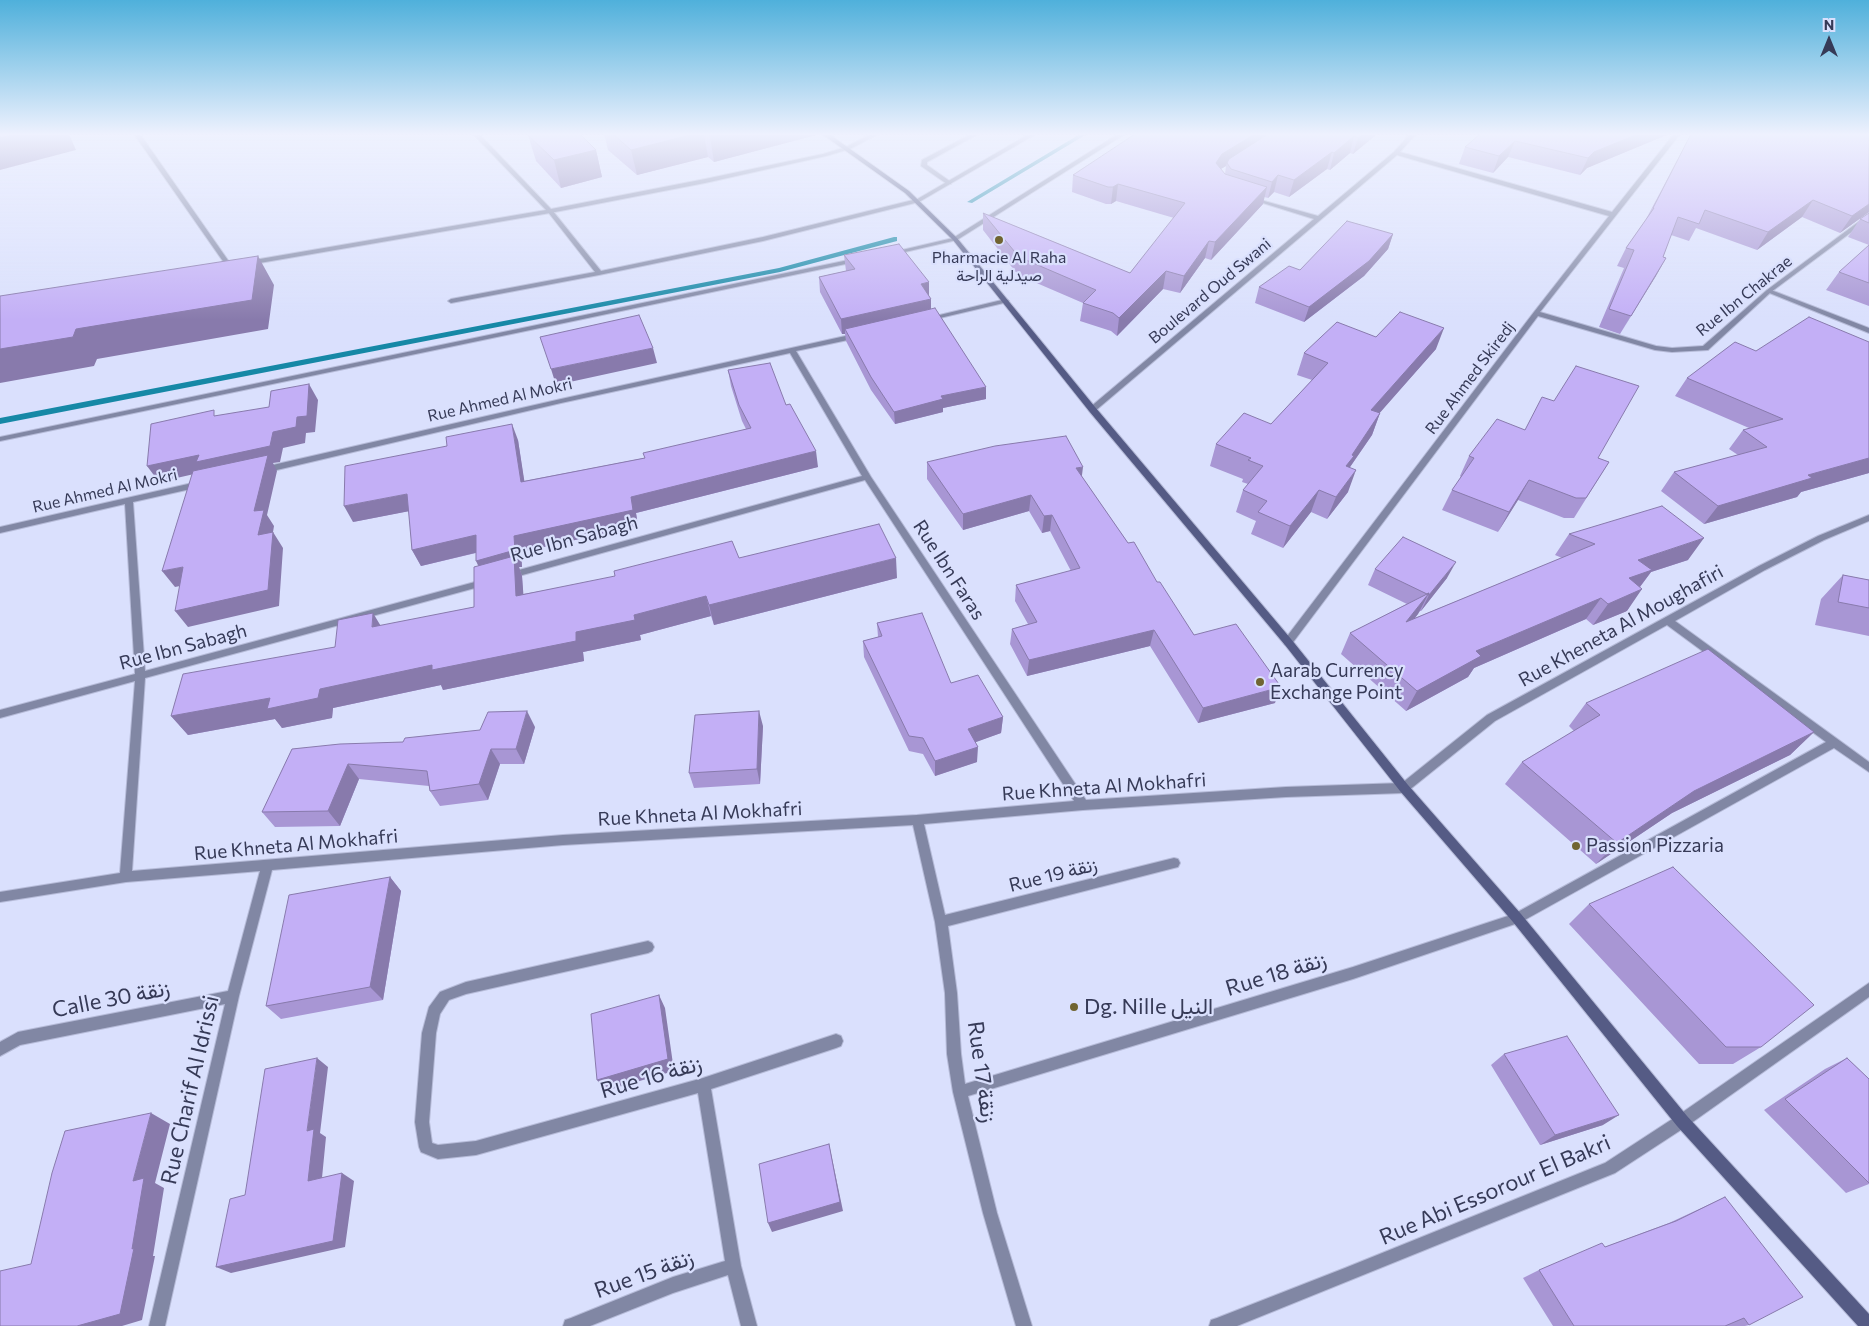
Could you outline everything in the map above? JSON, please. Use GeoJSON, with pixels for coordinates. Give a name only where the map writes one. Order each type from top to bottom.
{"type":"FeatureCollection","features":[{"type":"Feature","properties":{"kind":"main road"},"geometry":{"type":"LineString","coordinates":[[910,196],[955,239],[1092,409],[1288,642],[1404,788],[1517,918],[1682,1121],[1869,1326]]}},
{"type":"Feature","properties":{"kind":"street"},"geometry":{"type":"LineString","coordinates":[[180,196],[229,266]]}},
{"type":"Feature","properties":{"kind":"street"},"geometry":{"type":"LineString","coordinates":[[535,196],[550,211],[599,273]]}},
{"type":"Feature","properties":{"kind":"street"},"geometry":{"type":"LineString","coordinates":[[220,268],[629,196]]}},
{"type":"Feature","properties":{"kind":"street"},"geometry":{"type":"LineString","coordinates":[[451,301],[763,239],[917,201],[926,196]]}},
{"type":"Feature","properties":{"kind":"street"},"geometry":{"type":"LineString","coordinates":[[887,254],[955,239],[1024,196]]}},
{"type":"Feature","properties":{"kind":"street","name":"Boulevard Oud Swani"},"geometry":{"type":"LineString","coordinates":[[1092,409],[1345,196]]}},
{"type":"Feature","properties":{"kind":"street"},"geometry":{"type":"LineString","coordinates":[[1547,196],[1614,215]]}},
{"type":"Feature","properties":{"kind":"street","name":"Rue Ahmed Skiredj"},"geometry":{"type":"LineString","coordinates":[[1288,642],[1536,312],[1629,196]]}},
{"type":"Feature","properties":{"kind":"street"},"geometry":{"type":"LineString","coordinates":[[1249,197],[1318,218]]}},
{"type":"Feature","properties":{"kind":"street","name":"Rue Ibn Chakrae"},"geometry":{"type":"LineString","coordinates":[[1536,312],[1655,348],[1691,350],[1705,348],[1769,291],[1869,216]]}},
{"type":"Feature","properties":{"kind":"street"},"geometry":{"type":"LineString","coordinates":[[0,439],[869,258]]}},
{"type":"Feature","properties":{"kind":"street"},"geometry":{"type":"LineString","coordinates":[[1769,291],[1869,331]]}},
{"type":"Feature","properties":{"kind":"street"},"geometry":{"type":"LineString","coordinates":[[919,321],[1006,301]]}},
{"type":"Feature","properties":{"kind":"street","name":"Rue Ahmed Al Mokri"},"geometry":{"type":"LineString","coordinates":[[251,473],[560,401],[870,332]]}},
{"type":"Feature","properties":{"kind":"street","name":"Rue Ibn Faras"},"geometry":{"type":"LineString","coordinates":[[792,350],[867,477],[1083,805]]}},
{"type":"Feature","properties":{"kind":"street","name":"Rue Ibn Sabagh"},"geometry":{"type":"LineString","coordinates":[[0,714],[867,477]]}},
{"type":"Feature","properties":{"kind":"street","name":"Rue Ahmed Al Mokri"},"geometry":{"type":"LineString","coordinates":[[0,530],[214,482]]}},
{"type":"Feature","properties":{"kind":"street"},"geometry":{"type":"LineString","coordinates":[[126,877],[140,676],[129,500]]}},
{"type":"Feature","properties":{"kind":"street","name":"Rue Kheneta Al Moughafiri"},"geometry":{"type":"LineString","coordinates":[[1404,788],[1491,718],[1762,568],[1822,538],[1869,518]]}},
{"type":"Feature","properties":{"kind":"street"},"geometry":{"type":"LineString","coordinates":[[1667,620],[1869,768]]}},
{"type":"Feature","properties":{"kind":"street","name":"Rue 18 زنقة"},"geometry":{"type":"LineString","coordinates":[[960,1092],[1353,973],[1517,918],[1834,743]]}},
{"type":"Feature","properties":{"kind":"street","name":"Rue Khneta Al Mokhafri"},"geometry":{"type":"LineString","coordinates":[[0,897],[126,877],[563,840],[917,820],[1083,805],[1286,792],[1404,788]]}},
{"type":"Feature","properties":{"kind":"street","name":"Rue 17 زنقة"},"geometry":{"type":"LineString","coordinates":[[917,820],[941,922],[951,993],[954,1054],[960,1092],[990,1213],[1024,1326]]}},
{"type":"Feature","properties":{"kind":"street","name":"Rue 19 زنقة"},"geometry":{"type":"LineString","coordinates":[[941,922],[1174,863]]}},
{"type":"Feature","properties":{"kind":"street","name":"Rue Charif Al Idrissi"},"geometry":{"type":"LineString","coordinates":[[158,1326],[233,996],[267,865]]}},
{"type":"Feature","properties":{"kind":"street","name":"Rue 16 زنقة"},"geometry":{"type":"LineString","coordinates":[[648,947],[452,992],[440,1002],[434,1011],[429,1033],[422,1122],[426,1147],[438,1152],[476,1148],[703,1085],[836,1041]]}},
{"type":"Feature","properties":{"kind":"street","name":"Rue Abi Essorour El Bakri"},"geometry":{"type":"LineString","coordinates":[[1217,1326],[1346,1276],[1610,1168],[1682,1121],[1869,989]]}},
{"type":"Feature","properties":{"kind":"street","name":"Calle 30 زنقة"},"geometry":{"type":"LineString","coordinates":[[0,1049],[18,1039],[233,996]]}},
{"type":"Feature","properties":{"kind":"street"},"geometry":{"type":"LineString","coordinates":[[703,1085],[733,1266],[749,1326]]}},
{"type":"Feature","properties":{"kind":"street","name":"Rue 15 زنقة"},"geometry":{"type":"LineString","coordinates":[[571,1326],[674,1285],[733,1266]]}},
{"type":"Feature","properties":{"kind":"building"},"geometry":{"type":"Polygon","coordinates":[[[1160,196],[1259,196],[1215,242],[1209,241],[1184,276],[1166,271],[1119,318],[1113,313],[1083,303],[1096,290],[1019,257],[983,213],[1130,273],[1185,203],[1160,196]]]}},
{"type":"Feature","properties":{"kind":"building"},"geometry":{"type":"Polygon","coordinates":[[[1659,196],[1869,196],[1869,204],[1852,216],[1813,200],[1768,232],[1705,210],[1699,224],[1678,217],[1663,257],[1666,258],[1631,316],[1609,309],[1634,250],[1626,248],[1659,196]]]}},
{"type":"Feature","properties":{"kind":"building"},"geometry":{"type":"Polygon","coordinates":[[[1869,213],[1869,223],[1860,219],[1869,213]]]}},
{"type":"Feature","properties":{"kind":"building"},"geometry":{"type":"Polygon","coordinates":[[[1347,221],[1393,234],[1369,261],[1309,307],[1259,287],[1289,266],[1300,270],[1347,221]]]}},
{"type":"Feature","properties":{"kind":"building"},"geometry":{"type":"Polygon","coordinates":[[[899,244],[929,282],[921,284],[931,299],[841,319],[819,277],[855,269],[844,255],[899,244]]]}},
{"type":"Feature","properties":{"kind":"building"},"geometry":{"type":"Polygon","coordinates":[[[1869,245],[1869,283],[1839,272],[1869,245]]]}},
{"type":"Feature","properties":{"kind":"building"},"geometry":{"type":"Polygon","coordinates":[[[258,256],[252,300],[76,329],[73,337],[0,349],[0,296],[258,256]]]}},
{"type":"Feature","properties":{"kind":"building"},"geometry":{"type":"Polygon","coordinates":[[[935,308],[986,387],[941,396],[943,399],[894,412],[871,377],[845,329],[935,308]]]}},
{"type":"Feature","properties":{"kind":"building"},"geometry":{"type":"Polygon","coordinates":[[[1400,312],[1444,328],[1371,410],[1380,413],[1346,466],[1356,470],[1336,497],[1319,490],[1290,526],[1258,512],[1267,501],[1243,490],[1263,466],[1248,460],[1251,458],[1216,444],[1244,413],[1271,424],[1328,363],[1304,353],[1337,322],[1376,337],[1400,312]]]}},
{"type":"Feature","properties":{"kind":"building"},"geometry":{"type":"Polygon","coordinates":[[[639,315],[653,348],[551,369],[540,337],[639,315]]]}},
{"type":"Feature","properties":{"kind":"building"},"geometry":{"type":"Polygon","coordinates":[[[1809,317],[1869,342],[1869,458],[1808,475],[1812,478],[1718,506],[1674,472],[1767,447],[1743,430],[1783,419],[1687,378],[1735,342],[1756,351],[1809,317]]]}},
{"type":"Feature","properties":{"kind":"building"},"geometry":{"type":"Polygon","coordinates":[[[770,363],[786,405],[790,404],[816,451],[631,497],[633,510],[514,536],[515,550],[476,561],[476,535],[412,550],[407,494],[344,506],[345,466],[447,446],[446,437],[512,424],[521,482],[645,458],[643,453],[751,428],[739,405],[728,370],[770,363]]]}},
{"type":"Feature","properties":{"kind":"building"},"geometry":{"type":"Polygon","coordinates":[[[1576,366],[1639,386],[1598,458],[1609,462],[1586,498],[1576,498],[1529,480],[1509,512],[1452,490],[1474,458],[1469,456],[1497,419],[1525,430],[1542,397],[1554,401],[1576,366]]]}},
{"type":"Feature","properties":{"kind":"building"},"geometry":{"type":"Polygon","coordinates":[[[309,384],[307,416],[297,417],[296,427],[273,432],[270,446],[196,462],[199,455],[147,466],[151,424],[214,410],[214,416],[269,407],[271,391],[309,384]]]}},
{"type":"Feature","properties":{"kind":"building"},"geometry":{"type":"Polygon","coordinates":[[[1066,436],[1083,467],[1076,468],[1128,543],[1134,542],[1157,582],[1160,582],[1194,635],[1236,624],[1281,687],[1203,708],[1154,630],[1029,660],[1012,629],[1037,622],[1016,585],[1080,568],[1052,515],[1044,516],[1031,495],[963,514],[927,462],[995,446],[1066,436]]]}},
{"type":"Feature","properties":{"kind":"building"},"geometry":{"type":"Polygon","coordinates":[[[268,455],[254,511],[264,510],[258,535],[273,532],[268,590],[175,611],[183,567],[162,571],[193,471],[268,455]]]}},
{"type":"Feature","properties":{"kind":"building"},"geometry":{"type":"Polygon","coordinates":[[[1662,506],[1704,538],[1638,560],[1652,570],[1629,578],[1642,589],[1608,604],[1601,598],[1476,651],[1481,656],[1417,691],[1350,633],[1429,593],[1406,622],[1595,544],[1569,534],[1662,506]]]}},
{"type":"Feature","properties":{"kind":"building"},"geometry":{"type":"Polygon","coordinates":[[[879,524],[896,558],[709,605],[706,596],[634,615],[635,620],[576,632],[576,641],[432,670],[432,665],[320,689],[318,698],[267,709],[270,698],[171,716],[183,674],[335,647],[338,620],[373,613],[372,627],[474,607],[474,567],[514,556],[516,596],[615,576],[614,571],[732,541],[739,558],[879,524]]]}},
{"type":"Feature","properties":{"kind":"building"},"geometry":{"type":"Polygon","coordinates":[[[1403,537],[1456,562],[1429,595],[1429,593],[1427,594],[1375,569],[1403,537]]]}},
{"type":"Feature","properties":{"kind":"building"},"geometry":{"type":"Polygon","coordinates":[[[1843,575],[1869,580],[1869,608],[1838,602],[1843,575]]]}},
{"type":"Feature","properties":{"kind":"building"},"geometry":{"type":"Polygon","coordinates":[[[922,613],[951,683],[978,675],[1003,717],[968,729],[978,747],[935,761],[923,738],[909,736],[863,641],[882,636],[877,623],[922,613]]]}},
{"type":"Feature","properties":{"kind":"building"},"geometry":{"type":"Polygon","coordinates":[[[1708,649],[1814,732],[1694,791],[1617,843],[1522,762],[1600,715],[1586,703],[1708,649]]]}},
{"type":"Feature","properties":{"kind":"building"},"geometry":{"type":"Polygon","coordinates":[[[527,711],[516,749],[491,749],[479,784],[430,791],[427,771],[348,764],[328,811],[262,812],[292,749],[340,744],[403,742],[405,738],[480,730],[488,712],[527,711]]]}},
{"type":"Feature","properties":{"kind":"building"},"geometry":{"type":"Polygon","coordinates":[[[759,711],[757,769],[689,773],[695,715],[759,711]]]}},
{"type":"Feature","properties":{"kind":"building"},"geometry":{"type":"Polygon","coordinates":[[[1673,867],[1814,1005],[1761,1047],[1726,1047],[1589,904],[1673,867]]]}},
{"type":"Feature","properties":{"kind":"building"},"geometry":{"type":"Polygon","coordinates":[[[390,877],[370,987],[266,1006],[289,895],[390,877]]]}},
{"type":"Feature","properties":{"kind":"building"},"geometry":{"type":"Polygon","coordinates":[[[659,995],[668,1059],[597,1080],[591,1014],[659,995]]]}},
{"type":"Feature","properties":{"kind":"building"},"geometry":{"type":"Polygon","coordinates":[[[1567,1036],[1619,1115],[1555,1135],[1504,1054],[1567,1036]]]}},
{"type":"Feature","properties":{"kind":"building"},"geometry":{"type":"Polygon","coordinates":[[[317,1058],[307,1131],[314,1129],[308,1181],[342,1173],[333,1241],[216,1267],[230,1199],[245,1195],[265,1069],[317,1058]]]}},
{"type":"Feature","properties":{"kind":"building"},"geometry":{"type":"Polygon","coordinates":[[[1847,1058],[1869,1079],[1869,1183],[1785,1099],[1847,1058]]]}},
{"type":"Feature","properties":{"kind":"building"},"geometry":{"type":"Polygon","coordinates":[[[151,1113],[133,1181],[144,1178],[132,1249],[134,1248],[120,1314],[77,1326],[0,1326],[0,1271],[31,1264],[52,1173],[65,1131],[151,1113]]]}},
{"type":"Feature","properties":{"kind":"building"},"geometry":{"type":"Polygon","coordinates":[[[829,1144],[840,1202],[768,1223],[759,1164],[829,1144]]]}},
{"type":"Feature","properties":{"kind":"building"},"geometry":{"type":"Polygon","coordinates":[[[1725,1197],[1803,1297],[1749,1325],[1744,1318],[1725,1326],[1574,1326],[1539,1270],[1602,1243],[1605,1247],[1676,1221],[1725,1197]]]}},
{"type":"Feature","properties":{"kind":"waterway"},"geometry":{"type":"LineString","coordinates":[[970,202],[980,196]]}},
{"type":"Feature","properties":{"kind":"waterway"},"geometry":{"type":"LineString","coordinates":[[0,421],[780,270],[894,239]]}},
{"type":"Feature","properties":{"kind":"place","name":"Pharmacie Al Raha صيدلية الراحة"},"geometry":{"type":"Point","coordinates":[999,240]}},
{"type":"Feature","properties":{"kind":"place","name":"Aarab Currency Exchange Point"},"geometry":{"type":"Point","coordinates":[1260,682]}},
{"type":"Feature","properties":{"kind":"place","name":"Passion Pizzaria"},"geometry":{"type":"Point","coordinates":[1576,846]}},
{"type":"Feature","properties":{"kind":"place","name":"Dg. Nille النيل"},"geometry":{"type":"Point","coordinates":[1074,1007]}}]}
